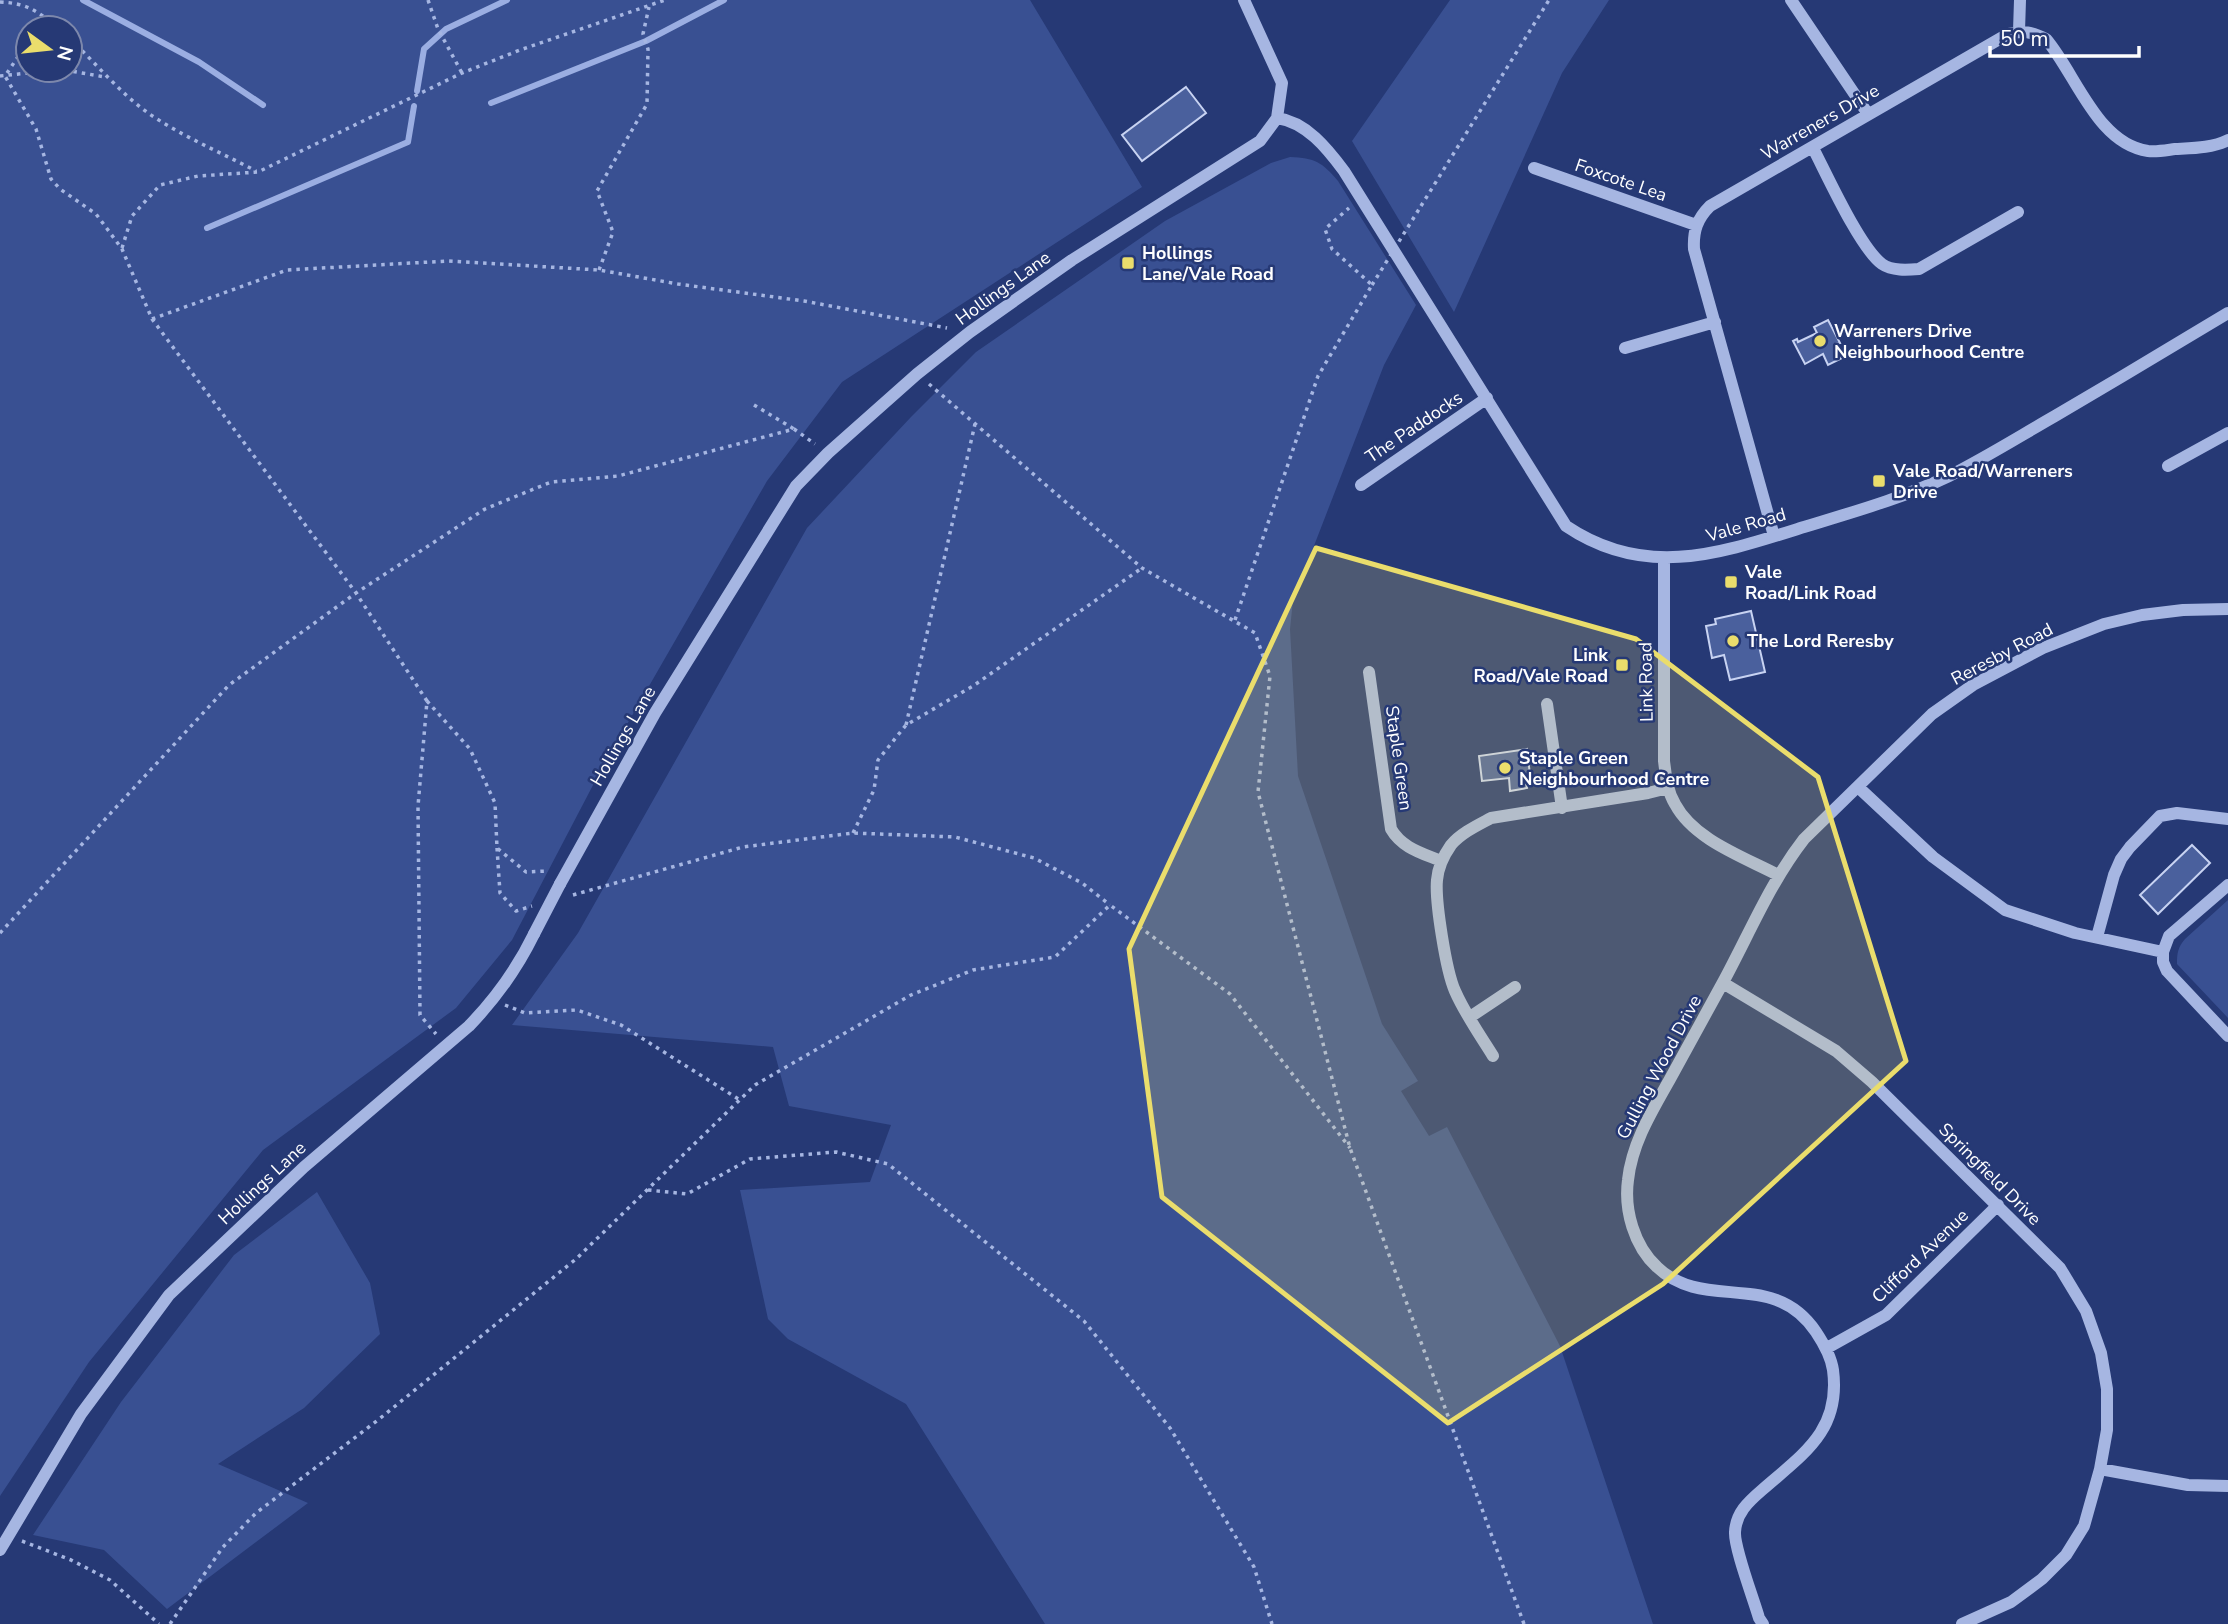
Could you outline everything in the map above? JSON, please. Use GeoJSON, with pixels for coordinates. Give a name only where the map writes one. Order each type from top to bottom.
{"type":"FeatureCollection","features":[{"type":"Feature","properties":{"kind":"street"},"geometry":{"type":"LineString","coordinates":[[1244,0],[1282,83],[1277,118]]}},
{"type":"Feature","properties":{"kind":"street"},"geometry":{"type":"LineString","coordinates":[[1791,0],[1868,114]]}},
{"type":"Feature","properties":{"kind":"street"},"geometry":{"type":"LineString","coordinates":[[2020,0],[2018,31],[2032,32],[2046,39],[2100,121],[2115,137],[2149,151],[2202,147],[2228,140]]}},
{"type":"Feature","properties":{"kind":"street","name":"Warreners Drive"},"geometry":{"type":"LineString","coordinates":[[1696,225],[1710,206],[2007,34],[2018,31]]}},
{"type":"Feature","properties":{"kind":"street","name":"Vale Road"},"geometry":{"type":"LineString","coordinates":[[1277,118],[1289,120],[1312,135],[1330,153],[1361,197],[1566,526],[1588,541],[1617,550],[1664,558],[1730,551],[1895,498],[1949,476],[2228,313]]}},
{"type":"Feature","properties":{"kind":"street","name":"Hollings Lane"},"geometry":{"type":"LineString","coordinates":[[0,1550],[81,1413],[169,1295],[304,1167],[446,1046],[494,1001],[520,963],[567,871],[655,713],[796,486],[828,453],[917,374],[970,332],[1072,260],[1260,141],[1277,118]]}},
{"type":"Feature","properties":{"kind":"street"},"geometry":{"type":"LineString","coordinates":[[1813,148],[1869,252],[1884,266],[1900,270],[1919,270],[2018,212]]}},
{"type":"Feature","properties":{"kind":"street","name":"Foxcote Lea"},"geometry":{"type":"LineString","coordinates":[[1534,168],[1696,225]]}},
{"type":"Feature","properties":{"kind":"street"},"geometry":{"type":"LineString","coordinates":[[1696,225],[1694,248],[1774,536]]}},
{"type":"Feature","properties":{"kind":"street"},"geometry":{"type":"LineString","coordinates":[[1625,348],[1715,322]]}},
{"type":"Feature","properties":{"kind":"street","name":"The Paddocks"},"geometry":{"type":"LineString","coordinates":[[1361,485],[1487,398]]}},
{"type":"Feature","properties":{"kind":"street"},"geometry":{"type":"LineString","coordinates":[[2168,466],[2228,433]]}},
{"type":"Feature","properties":{"kind":"street","name":"Link Road"},"geometry":{"type":"LineString","coordinates":[[1664,558],[1664,761],[1668,788],[1688,823],[1710,839],[1778,875]]}},
{"type":"Feature","properties":{"kind":"street","name":"Reresby Road"},"geometry":{"type":"LineString","coordinates":[[1778,875],[1804,839],[1932,715],[1973,685],[2043,648],[2104,624],[2142,615],[2183,610],[2228,609]]}},
{"type":"Feature","properties":{"kind":"street","name":"Staple Green"},"geometry":{"type":"LineString","coordinates":[[1369,672],[1391,828],[1397,839],[1409,848],[1441,861]]}},
{"type":"Feature","properties":{"kind":"street"},"geometry":{"type":"LineString","coordinates":[[1547,704],[1562,808]]}},
{"type":"Feature","properties":{"kind":"street"},"geometry":{"type":"LineString","coordinates":[[1858,787],[1933,858],[2005,910],[2063,930],[2163,952]]}},
{"type":"Feature","properties":{"kind":"street"},"geometry":{"type":"LineString","coordinates":[[1493,1056],[1455,992],[1450,975],[1437,899],[1437,878],[1441,861],[1452,843],[1491,818],[1668,788]]}},
{"type":"Feature","properties":{"kind":"street"},"geometry":{"type":"LineString","coordinates":[[2097,937],[2121,859],[2160,816],[2178,813],[2228,819]]}},
{"type":"Feature","properties":{"kind":"street","name":"Gulling Wood Drive"},"geometry":{"type":"LineString","coordinates":[[1763,1624],[1734,1535],[1737,1517],[1749,1501],[1821,1435],[1830,1415],[1835,1392],[1833,1367],[1827,1348],[1801,1313],[1784,1302],[1768,1296],[1683,1284],[1658,1269],[1644,1254],[1634,1233],[1628,1209],[1627,1181],[1633,1153],[1644,1126],[1723,983],[1778,875]]}},
{"type":"Feature","properties":{"kind":"street"},"geometry":{"type":"LineString","coordinates":[[2228,885],[2169,936],[2163,952],[2167,971],[2228,1036]]}},
{"type":"Feature","properties":{"kind":"street","name":"Springfield Drive"},"geometry":{"type":"LineString","coordinates":[[1723,983],[1836,1051],[1872,1082],[2060,1268],[2086,1311],[2101,1353],[2107,1390],[2107,1430],[2100,1469]]}},
{"type":"Feature","properties":{"kind":"street"},"geometry":{"type":"LineString","coordinates":[[1470,1017],[1515,988]]}},
{"type":"Feature","properties":{"kind":"street","name":"Clifford Avenue"},"geometry":{"type":"LineString","coordinates":[[1827,1348],[1886,1315],[1998,1205]]}},
{"type":"Feature","properties":{"kind":"street"},"geometry":{"type":"LineString","coordinates":[[1962,1624],[2011,1602],[2042,1579],[2066,1555],[2084,1526],[2100,1469],[2188,1485],[2228,1486]]}},
{"type":"Feature","properties":{"kind":"path"},"geometry":{"type":"LineString","coordinates":[[428,0],[438,29],[461,73]]}},
{"type":"Feature","properties":{"kind":"path"},"geometry":{"type":"LineString","coordinates":[[122,249],[132,216],[160,185],[198,176],[258,172],[461,73],[665,0]]}},
{"type":"Feature","properties":{"kind":"path"},"geometry":{"type":"LineString","coordinates":[[1235,621],[1318,376],[1549,0]]}},
{"type":"Feature","properties":{"kind":"path"},"geometry":{"type":"LineString","coordinates":[[0,2],[21,3],[40,14]]}},
{"type":"Feature","properties":{"kind":"path"},"geometry":{"type":"LineString","coordinates":[[599,270],[614,232],[597,191],[647,104],[648,49],[643,34],[649,7]]}},
{"type":"Feature","properties":{"kind":"path"},"geometry":{"type":"LineString","coordinates":[[84,52],[107,78],[153,117],[258,172]]}},
{"type":"Feature","properties":{"kind":"path"},"geometry":{"type":"LineString","coordinates":[[14,60],[2,76],[36,129],[51,178],[60,189],[96,214],[122,249],[152,320],[356,593],[427,702],[470,749],[495,803],[500,893],[516,911],[543,903]]}},
{"type":"Feature","properties":{"kind":"path"},"geometry":{"type":"LineString","coordinates":[[84,74],[107,78]]}},
{"type":"Feature","properties":{"kind":"path"},"geometry":{"type":"LineString","coordinates":[[1361,197],[1325,229],[1332,249],[1372,285]]}},
{"type":"Feature","properties":{"kind":"path"},"geometry":{"type":"LineString","coordinates":[[152,320],[287,270],[448,261],[599,270],[804,301],[970,332]]}},
{"type":"Feature","properties":{"kind":"path"},"geometry":{"type":"LineString","coordinates":[[917,374],[1142,568],[1255,633],[1270,676],[1258,792],[1350,1148],[1524,1624]]}},
{"type":"Feature","properties":{"kind":"path"},"geometry":{"type":"LineString","coordinates":[[754,405],[828,453]]}},
{"type":"Feature","properties":{"kind":"path"},"geometry":{"type":"LineString","coordinates":[[906,725],[975,424]]}},
{"type":"Feature","properties":{"kind":"path"},"geometry":{"type":"LineString","coordinates":[[0,933],[229,685],[356,593],[485,509],[551,482],[618,476],[794,429]]}},
{"type":"Feature","properties":{"kind":"path"},"geometry":{"type":"LineString","coordinates":[[853,833],[874,790],[878,760],[906,725],[973,686],[1142,568]]}},
{"type":"Feature","properties":{"kind":"path"},"geometry":{"type":"LineString","coordinates":[[427,702],[418,806],[420,1015],[446,1046]]}},
{"type":"Feature","properties":{"kind":"path"},"geometry":{"type":"LineString","coordinates":[[570,896],[743,847],[853,833],[955,837],[1034,858],[1082,883],[1230,994],[1350,1148]]}},
{"type":"Feature","properties":{"kind":"path"},"geometry":{"type":"LineString","coordinates":[[497,848],[526,872],[567,871]]}},
{"type":"Feature","properties":{"kind":"path"},"geometry":{"type":"LineString","coordinates":[[170,1624],[223,1547],[256,1513],[378,1420],[576,1259],[755,1085],[911,995],[973,970],[1055,957],[1110,905]]}},
{"type":"Feature","properties":{"kind":"path"},"geometry":{"type":"LineString","coordinates":[[494,1001],[525,1013],[577,1010],[621,1025],[740,1100]]}},
{"type":"Feature","properties":{"kind":"path"},"geometry":{"type":"LineString","coordinates":[[648,1190],[687,1194],[750,1159],[836,1152],[888,1164],[1084,1321],[1170,1428],[1254,1567],[1272,1624]]}},
{"type":"Feature","properties":{"kind":"path"},"geometry":{"type":"LineString","coordinates":[[8,1535],[72,1560],[110,1580],[159,1624]]}},
{"type":"Feature","properties":{"kind":"highlighted area"},"geometry":{"type":"Polygon","coordinates":[[[1316,548],[1636,639],[1818,777],[1906,1061],[1663,1284],[1448,1423],[1162,1197],[1129,949],[1316,548]]]}},
{"type":"Feature","properties":{"kind":"shaded area"},"geometry":{"type":"Polygon","coordinates":[[[0,0],[1030,0],[1142,187],[842,382],[767,481],[603,766],[512,940],[456,1008],[263,1150],[89,1362],[0,1496],[0,0]]]}},
{"type":"Feature","properties":{"kind":"shaded area"},"geometry":{"type":"Polygon","coordinates":[[[1450,0],[1609,0],[1562,73],[1454,312],[1352,141],[1450,0]]]}},
{"type":"Feature","properties":{"kind":"shaded area"},"geometry":{"type":"Polygon","coordinates":[[[1290,157],[1317,162],[1338,181],[1416,305],[1384,365],[1293,600],[1290,629],[1298,776],[1382,1024],[1418,1081],[1401,1091],[1429,1136],[1447,1127],[1560,1346],[1653,1624],[1045,1624],[906,1404],[788,1339],[768,1319],[740,1190],[870,1182],[891,1125],[789,1106],[773,1047],[512,1025],[578,933],[807,528],[976,352],[1165,221],[1271,163],[1290,157]]]}},
{"type":"Feature","properties":{"kind":"shaded area"},"geometry":{"type":"Polygon","coordinates":[[[2228,900],[2228,1018],[2177,964],[2178,950],[2185,939],[2228,900]]]}},
{"type":"Feature","properties":{"kind":"shaded area"},"geometry":{"type":"Polygon","coordinates":[[[317,1192],[370,1283],[380,1334],[304,1408],[218,1464],[308,1503],[167,1609],[104,1550],[33,1535],[121,1402],[234,1255],[317,1192]]]}},
{"type":"Feature","properties":{"kind":"building"},"geometry":{"type":"Polygon","coordinates":[[[1186,87],[1206,113],[1142,161],[1122,135],[1186,87]]]}},
{"type":"Feature","properties":{"kind":"building","name":"Warreners Drive Neighbourhood Centre"},"geometry":{"type":"Polygon","coordinates":[[[1828,320],[1840,343],[1835,344],[1842,358],[1828,365],[1823,354],[1805,364],[1793,341],[1797,339],[1798,342],[1817,333],[1814,327],[1828,320]]]}},
{"type":"Feature","properties":{"kind":"building","name":"The Lord Reresby"},"geometry":{"type":"Polygon","coordinates":[[[1751,611],[1765,672],[1730,680],[1724,655],[1712,658],[1706,626],[1716,624],[1715,619],[1751,611]]]}},
{"type":"Feature","properties":{"kind":"building","name":"Staple Green Neighbourhood Centre"},"geometry":{"type":"Polygon","coordinates":[[[1527,749],[1530,775],[1525,776],[1527,788],[1510,791],[1509,778],[1482,781],[1479,756],[1527,749]]]}},
{"type":"Feature","properties":{"kind":"building"},"geometry":{"type":"Polygon","coordinates":[[[2192,845],[2210,863],[2158,914],[2140,895],[2192,845]]]}},
{"type":"Feature","properties":{"kind":"waterway"},"geometry":{"type":"LineString","coordinates":[[83,0],[199,62],[263,105]]}},
{"type":"Feature","properties":{"kind":"waterway"},"geometry":{"type":"LineString","coordinates":[[417,91],[424,49],[446,29],[507,0]]}},
{"type":"Feature","properties":{"kind":"waterway"},"geometry":{"type":"LineString","coordinates":[[491,103],[646,41],[724,0]]}},
{"type":"Feature","properties":{"kind":"waterway"},"geometry":{"type":"LineString","coordinates":[[207,228],[408,142],[414,106]]}},
{"type":"Feature","properties":{"kind":"place","name":"Hollings Lane/Vale Road"},"geometry":{"type":"Point","coordinates":[1128,263]}},
{"type":"Feature","properties":{"kind":"place","name":"Warreners Drive Neighbourhood Centre"},"geometry":{"type":"Point","coordinates":[1820,341]}},
{"type":"Feature","properties":{"kind":"place","name":"Vale Road/Warreners Drive"},"geometry":{"type":"Point","coordinates":[1879,481]}},
{"type":"Feature","properties":{"kind":"place","name":"Vale Road/Link Road"},"geometry":{"type":"Point","coordinates":[1731,582]}},
{"type":"Feature","properties":{"kind":"place","name":"The Lord Reresby"},"geometry":{"type":"Point","coordinates":[1733,641]}},
{"type":"Feature","properties":{"kind":"place","name":"Link Road/Vale Road"},"geometry":{"type":"Point","coordinates":[1622,665]}},
{"type":"Feature","properties":{"kind":"place","name":"Staple Green Neighbourhood Centre"},"geometry":{"type":"Point","coordinates":[1505,768]}}]}
